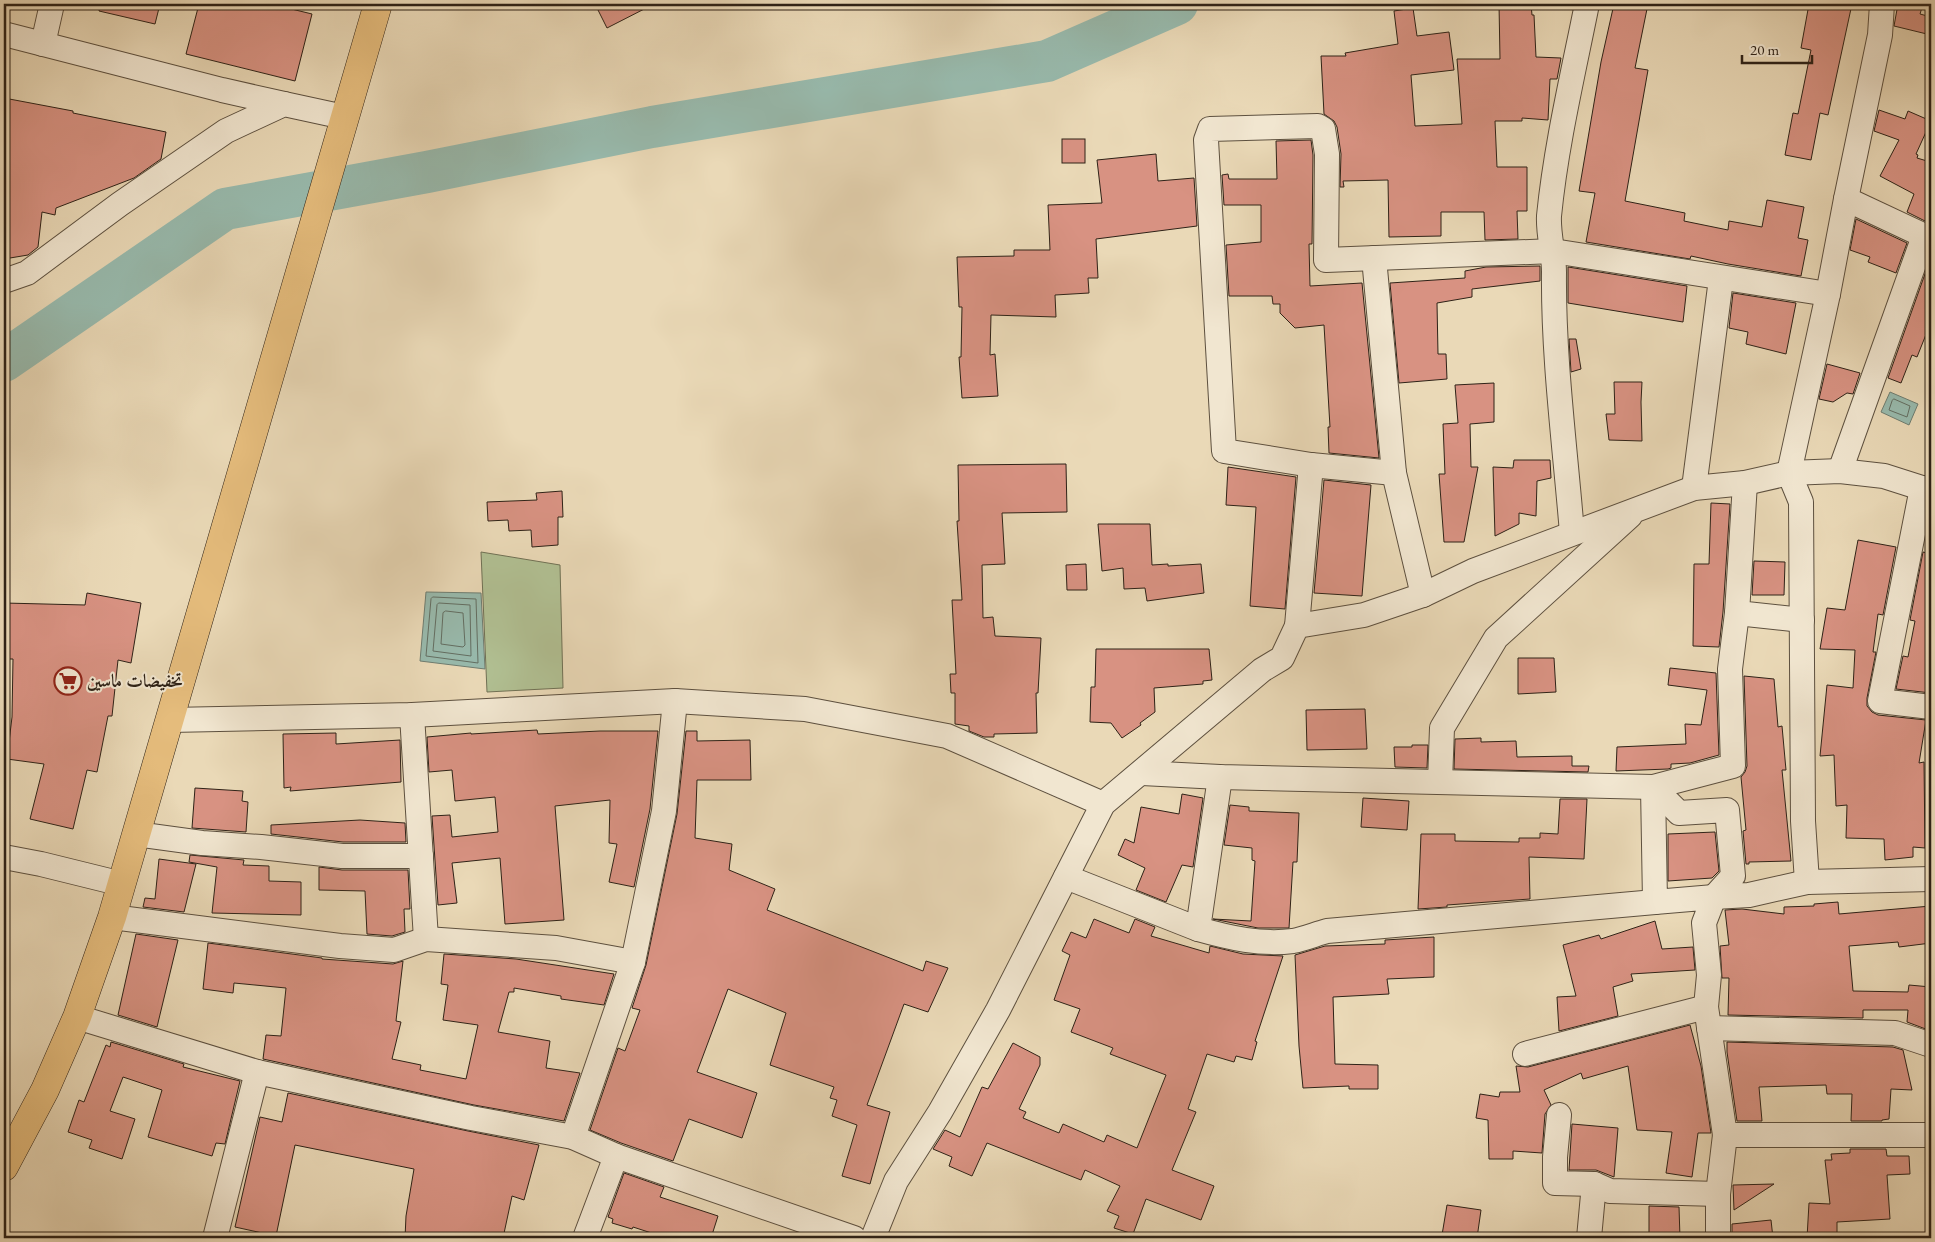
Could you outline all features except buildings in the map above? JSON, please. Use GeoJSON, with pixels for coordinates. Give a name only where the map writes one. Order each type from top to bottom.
{"type":"FeatureCollection","features":[{"type":"Feature","properties":{"kind":"main road"},"geometry":{"type":"LineString","coordinates":[[4,1167],[45,1090],[77,1017],[112,917],[378,4]]}},
{"type":"Feature","properties":{"kind":"street"},"geometry":{"type":"LineString","coordinates":[[43,44],[52,4]]}},
{"type":"Feature","properties":{"kind":"street"},"geometry":{"type":"LineString","coordinates":[[1572,533],[1553,299],[1553,251],[1549,218],[1557,163],[1587,4]]}},
{"type":"Feature","properties":{"kind":"street"},"geometry":{"type":"LineString","coordinates":[[1807,882],[1803,821],[1801,502],[1789,473],[1828,294],[1880,35],[1882,4]]}},
{"type":"Feature","properties":{"kind":"street"},"geometry":{"type":"LineString","coordinates":[[4,34],[284,104],[340,130]]}},
{"type":"Feature","properties":{"kind":"street"},"geometry":{"type":"LineString","coordinates":[[4,281],[27,273],[120,204],[226,131],[284,104]]}},
{"type":"Feature","properties":{"kind":"street"},"geometry":{"type":"LineString","coordinates":[[1394,473],[1311,465],[1224,450],[1206,140],[1210,129],[1318,126],[1323,130],[1326,154],[1326,260],[1553,251],[1721,279],[1828,294]]}},
{"type":"Feature","properties":{"kind":"street"},"geometry":{"type":"LineString","coordinates":[[1840,470],[1928,237],[1846,199]]}},
{"type":"Feature","properties":{"kind":"street"},"geometry":{"type":"LineString","coordinates":[[1374,258],[1394,473],[1423,595]]}},
{"type":"Feature","properties":{"kind":"street"},"geometry":{"type":"LineString","coordinates":[[1694,488],[1721,279]]}},
{"type":"Feature","properties":{"kind":"street"},"geometry":{"type":"LineString","coordinates":[[874,1238],[896,1181],[940,1112],[998,1010],[1103,804],[1262,670],[1282,658],[1297,626],[1311,465]]}},
{"type":"Feature","properties":{"kind":"street"},"geometry":{"type":"LineString","coordinates":[[1297,626],[1364,615],[1423,595],[1473,571],[1694,488],[1745,483],[1789,473],[1840,470],[1884,476],[1927,490],[1880,701],[1931,707]]}},
{"type":"Feature","properties":{"kind":"street"},"geometry":{"type":"LineString","coordinates":[[1142,773],[1220,777],[1653,787],[1733,766],[1730,669],[1737,613],[1745,483]]}},
{"type":"Feature","properties":{"kind":"street"},"geometry":{"type":"LineString","coordinates":[[1440,782],[1442,728],[1496,638],[1639,508]]}},
{"type":"Feature","properties":{"kind":"street"},"geometry":{"type":"LineString","coordinates":[[1737,613],[1802,620]]}},
{"type":"Feature","properties":{"kind":"street"},"geometry":{"type":"LineString","coordinates":[[170,720],[412,715],[675,701],[805,709],[947,736],[1103,804]]}},
{"type":"Feature","properties":{"kind":"street"},"geometry":{"type":"LineString","coordinates":[[573,1137],[633,962],[664,811],[675,701]]}},
{"type":"Feature","properties":{"kind":"street"},"geometry":{"type":"LineString","coordinates":[[412,715],[426,939]]}},
{"type":"Feature","properties":{"kind":"street"},"geometry":{"type":"LineString","coordinates":[[1198,929],[1220,777]]}},
{"type":"Feature","properties":{"kind":"street"},"geometry":{"type":"LineString","coordinates":[[1653,787],[1679,813],[1727,810],[1733,876],[1714,897],[1704,923],[1709,975],[1708,1018],[1725,1135],[1718,1194],[1718,1238]]}},
{"type":"Feature","properties":{"kind":"street"},"geometry":{"type":"LineString","coordinates":[[1653,787],[1655,902]]}},
{"type":"Feature","properties":{"kind":"street"},"geometry":{"type":"LineString","coordinates":[[136,834],[202,843],[342,856],[421,856]]}},
{"type":"Feature","properties":{"kind":"street"},"geometry":{"type":"LineString","coordinates":[[4,857],[122,884]]}},
{"type":"Feature","properties":{"kind":"street"},"geometry":{"type":"LineString","coordinates":[[1066,877],[1198,929],[1234,940],[1258,942],[1295,941],[1327,931],[1714,897],[1749,896],[1807,882],[1931,879]]}},
{"type":"Feature","properties":{"kind":"street"},"geometry":{"type":"LineString","coordinates":[[112,917],[340,946],[394,950],[426,939],[556,948],[633,962]]}},
{"type":"Feature","properties":{"kind":"street"},"geometry":{"type":"LineString","coordinates":[[77,1017],[257,1072],[471,1118],[573,1137],[616,1156],[854,1238]]}},
{"type":"Feature","properties":{"kind":"street"},"geometry":{"type":"LineString","coordinates":[[1525,1054],[1708,1018],[1895,1033],[1931,1045]]}},
{"type":"Feature","properties":{"kind":"street"},"geometry":{"type":"LineString","coordinates":[[215,1238],[257,1072]]}},
{"type":"Feature","properties":{"kind":"street"},"geometry":{"type":"LineString","coordinates":[[1559,1115],[1555,1157],[1555,1183],[1594,1184],[1610,1191],[1718,1194]]}},
{"type":"Feature","properties":{"kind":"street"},"geometry":{"type":"LineString","coordinates":[[1725,1135],[1931,1135]]}},
{"type":"Feature","properties":{"kind":"street"},"geometry":{"type":"LineString","coordinates":[[585,1238],[616,1156]]}},
{"type":"Feature","properties":{"kind":"street"},"geometry":{"type":"LineString","coordinates":[[1589,1238],[1594,1184]]}},
{"type":"Feature","properties":{"kind":"green space"},"geometry":{"type":"Polygon","coordinates":[[[481,552],[560,565],[563,688],[487,692],[481,552]]]}},
{"type":"Feature","properties":{"kind":"water"},"geometry":{"type":"Polygon","coordinates":[[[1890,392],[1918,404],[1909,425],[1881,412],[1890,392]]]}},
{"type":"Feature","properties":{"kind":"water"},"geometry":{"type":"Polygon","coordinates":[[[426,592],[481,593],[485,669],[420,661],[426,592]]]}},
{"type":"Feature","properties":{"kind":"waterway"},"geometry":{"type":"LineString","coordinates":[[4,361],[225,209],[427,172],[652,127],[1047,61],[1177,4]]}},
{"type":"Feature","properties":{"kind":"place","name":"تخفيضات ماسين"},"geometry":{"type":"Point","coordinates":[68,681]}}]}
